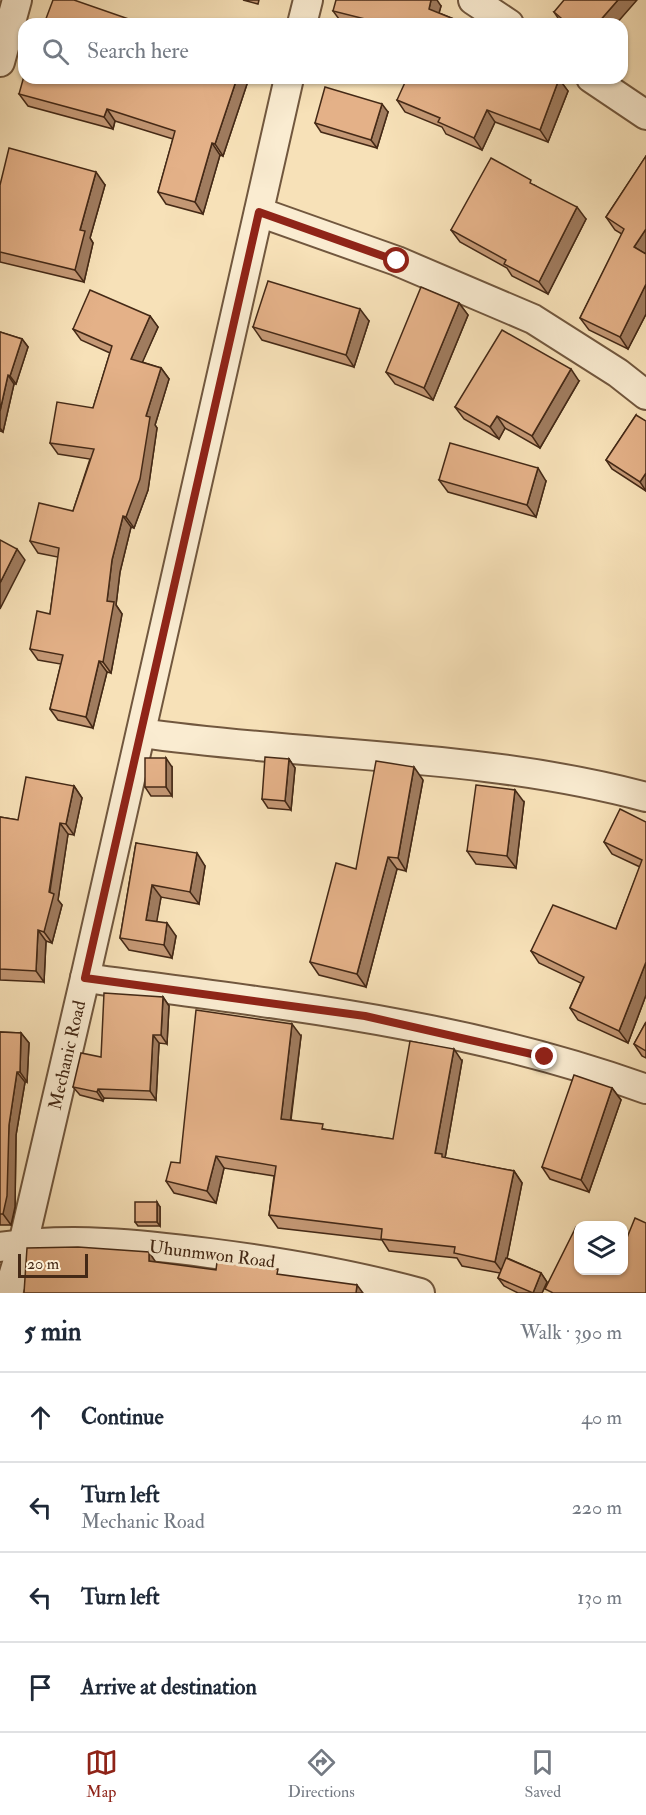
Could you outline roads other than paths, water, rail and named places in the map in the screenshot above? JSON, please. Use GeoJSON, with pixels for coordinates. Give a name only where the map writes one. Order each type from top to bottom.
{"type":"FeatureCollection","features":[{"type":"Feature","properties":{"kind":"street"},"geometry":{"type":"LineString","coordinates":[[0,62],[17,0]]}},
{"type":"Feature","properties":{"kind":"street"},"geometry":{"type":"LineString","coordinates":[[304,18],[308,0]]}},
{"type":"Feature","properties":{"kind":"street"},"geometry":{"type":"LineString","coordinates":[[473,0],[500,18]]}},
{"type":"Feature","properties":{"kind":"street","name":"Mechanic Road"},"geometry":{"type":"LineString","coordinates":[[8,1293],[11,1246],[85,978],[288,84]]}},
{"type":"Feature","properties":{"kind":"street"},"geometry":{"type":"LineString","coordinates":[[600,84],[646,115]]}},
{"type":"Feature","properties":{"kind":"street"},"geometry":{"type":"LineString","coordinates":[[259,212],[397,261],[533,319],[618,373],[646,395]]}},
{"type":"Feature","properties":{"kind":"street"},"geometry":{"type":"LineString","coordinates":[[141,733],[218,744],[458,763],[591,782],[646,797]]}},
{"type":"Feature","properties":{"kind":"street"},"geometry":{"type":"LineString","coordinates":[[85,978],[365,1016],[545,1057],[646,1089]]}},
{"type":"Feature","properties":{"kind":"street","name":"Uhunmwon Road"},"geometry":{"type":"LineString","coordinates":[[11,1246],[126,1243],[281,1262],[420,1293]]}}]}
